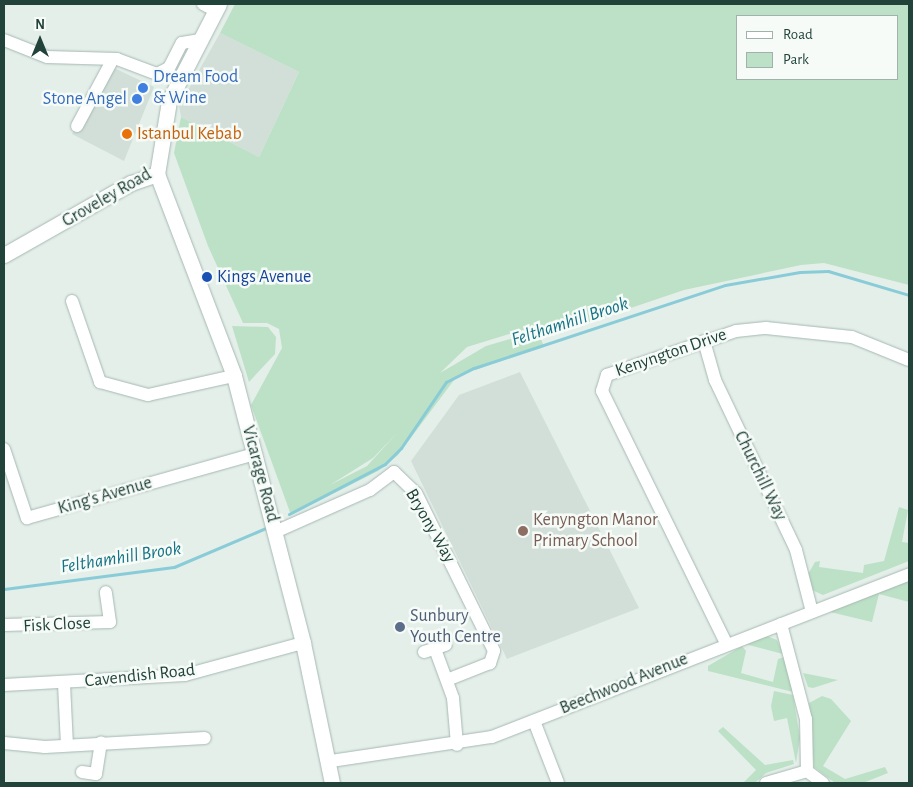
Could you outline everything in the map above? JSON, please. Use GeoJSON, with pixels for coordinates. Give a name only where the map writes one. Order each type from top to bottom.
{"type":"FeatureCollection","features":[{"type":"Feature","properties":{"kind":"street","name":"Groveley Road"},"geometry":{"type":"LineString","coordinates":[[4,255],[131,183],[157,174],[169,101],[199,40],[213,6]]}},
{"type":"Feature","properties":{"kind":"street"},"geometry":{"type":"LineString","coordinates":[[4,40],[59,60],[113,59],[161,74],[182,43],[188,38],[199,40]]}},
{"type":"Feature","properties":{"kind":"street"},"geometry":{"type":"LineString","coordinates":[[77,126],[113,59]]}},
{"type":"Feature","properties":{"kind":"street","name":"Vicarage Road"},"geometry":{"type":"LineString","coordinates":[[157,174],[234,376],[303,642],[331,761],[332,783]]}},
{"type":"Feature","properties":{"kind":"street"},"geometry":{"type":"LineString","coordinates":[[72,301],[100,382],[148,395],[234,376]]}},
{"type":"Feature","properties":{"kind":"street","name":"Kenyngton Drive"},"geometry":{"type":"LineString","coordinates":[[726,643],[602,391],[612,370],[736,331],[807,329],[852,337],[909,360]]}},
{"type":"Feature","properties":{"kind":"street","name":"Churchill Way"},"geometry":{"type":"LineString","coordinates":[[704,341],[715,380],[796,550],[812,612]]}},
{"type":"Feature","properties":{"kind":"street","name":"King's Avenue"},"geometry":{"type":"LineString","coordinates":[[4,449],[27,518],[254,454]]}},
{"type":"Feature","properties":{"kind":"street","name":"Bryony Way"},"geometry":{"type":"LineString","coordinates":[[276,532],[370,490],[394,472],[416,493],[494,651],[490,663],[447,680]]}},
{"type":"Feature","properties":{"kind":"street","name":"Beechwood Avenue"},"geometry":{"type":"LineString","coordinates":[[331,761],[457,745],[534,721],[726,643],[781,624],[909,574]]}},
{"type":"Feature","properties":{"kind":"street","name":"Fisk Close"},"geometry":{"type":"LineString","coordinates":[[4,625],[110,622],[106,592]]}},
{"type":"Feature","properties":{"kind":"street"},"geometry":{"type":"LineString","coordinates":[[781,624],[806,719],[807,771]]}},
{"type":"Feature","properties":{"kind":"street","name":"Cavendish Road"},"geometry":{"type":"LineString","coordinates":[[4,685],[64,684],[185,674],[303,642]]}},
{"type":"Feature","properties":{"kind":"street"},"geometry":{"type":"LineString","coordinates":[[435,649],[447,680],[457,745]]}},
{"type":"Feature","properties":{"kind":"street"},"geometry":{"type":"LineString","coordinates":[[64,684],[67,745]]}},
{"type":"Feature","properties":{"kind":"street"},"geometry":{"type":"LineString","coordinates":[[534,721],[558,783]]}},
{"type":"Feature","properties":{"kind":"street"},"geometry":{"type":"LineString","coordinates":[[4,743],[67,745],[205,738]]}},
{"type":"Feature","properties":{"kind":"street"},"geometry":{"type":"LineString","coordinates":[[82,772],[96,774],[100,742]]}},
{"type":"Feature","properties":{"kind":"street"},"geometry":{"type":"LineString","coordinates":[[766,783],[807,771]]}},
{"type":"Feature","properties":{"kind":"street"},"geometry":{"type":"LineString","coordinates":[[807,771],[823,783]]}},
{"type":"Feature","properties":{"kind":"shaded area"},"geometry":{"type":"Polygon","coordinates":[[[220,33],[299,72],[259,157],[181,117],[179,106],[220,33]]]}},
{"type":"Feature","properties":{"kind":"shaded area"},"geometry":{"type":"Polygon","coordinates":[[[110,66],[154,87],[124,161],[72,134],[110,66]]]}},
{"type":"Feature","properties":{"kind":"shaded area","name":"Kenyngton Manor Primary School"},"geometry":{"type":"Polygon","coordinates":[[[520,372],[639,608],[507,659],[411,461],[459,395],[520,372]]]}},
{"type":"Feature","properties":{"kind":"green space"},"geometry":{"type":"Polygon","coordinates":[[[235,4],[909,4],[909,285],[824,263],[801,265],[684,290],[542,338],[539,325],[467,347],[440,373],[486,346],[538,331],[544,347],[457,376],[398,455],[378,471],[291,515],[251,405],[282,348],[279,329],[267,323],[243,323],[208,246],[174,153],[181,117],[259,157],[299,72],[220,33],[235,4]],[[397,433],[373,458],[330,485],[367,466],[397,433]]]}},
{"type":"Feature","properties":{"kind":"green space"},"geometry":{"type":"Polygon","coordinates":[[[232,326],[268,327],[276,337],[275,354],[249,382],[232,326]]]}},
{"type":"Feature","properties":{"kind":"green space"},"geometry":{"type":"Polygon","coordinates":[[[899,507],[908,510],[902,542],[909,543],[909,561],[823,595],[812,590],[807,576],[815,562],[820,561],[819,567],[863,573],[864,565],[884,561],[899,507]]]}},
{"type":"Feature","properties":{"kind":"green space"},"geometry":{"type":"Polygon","coordinates":[[[909,580],[909,602],[879,594],[872,622],[830,612],[909,580]]]}},
{"type":"Feature","properties":{"kind":"green space"},"geometry":{"type":"Polygon","coordinates":[[[767,636],[777,640],[783,654],[745,644],[767,636]]]}},
{"type":"Feature","properties":{"kind":"green space"},"geometry":{"type":"Polygon","coordinates":[[[742,646],[746,651],[741,673],[773,682],[778,659],[784,657],[793,692],[708,671],[708,666],[742,646]]]}},
{"type":"Feature","properties":{"kind":"green space"},"geometry":{"type":"Polygon","coordinates":[[[803,673],[838,680],[813,688],[808,687],[803,673]]]}},
{"type":"Feature","properties":{"kind":"green space"},"geometry":{"type":"Polygon","coordinates":[[[774,691],[793,695],[800,738],[796,763],[787,718],[774,721],[771,706],[774,691]]]}},
{"type":"Feature","properties":{"kind":"green space"},"geometry":{"type":"Polygon","coordinates":[[[822,696],[831,699],[851,721],[823,766],[845,779],[885,767],[888,773],[863,783],[835,783],[814,767],[809,703],[822,696]]]}},
{"type":"Feature","properties":{"kind":"green space"},"geometry":{"type":"Polygon","coordinates":[[[723,727],[765,765],[793,760],[794,764],[766,773],[755,783],[743,783],[756,770],[718,731],[723,727]]]}},
{"type":"Feature","properties":{"kind":"waterway","name":"Felthamhill Brook"},"geometry":{"type":"LineString","coordinates":[[289,514],[385,464],[401,448],[446,382],[474,368],[725,285],[800,272],[828,271],[909,295]]}},
{"type":"Feature","properties":{"kind":"waterway","name":"Felthamhill Brook"},"geometry":{"type":"LineString","coordinates":[[4,589],[174,567],[266,528]]}},
{"type":"Feature","properties":{"kind":"place","name":"Dream Food & Wine"},"geometry":{"type":"Point","coordinates":[143,88]}},
{"type":"Feature","properties":{"kind":"place","name":"Stone Angel"},"geometry":{"type":"Point","coordinates":[137,99]}},
{"type":"Feature","properties":{"kind":"place","name":"Istanbul Kebab"},"geometry":{"type":"Point","coordinates":[127,134]}},
{"type":"Feature","properties":{"kind":"place","name":"Kings Avenue"},"geometry":{"type":"Point","coordinates":[207,277]}},
{"type":"Feature","properties":{"kind":"place","name":"Kenyngton Manor Primary School"},"geometry":{"type":"Point","coordinates":[523,531]}},
{"type":"Feature","properties":{"kind":"place","name":"Sunbury Youth Centre"},"geometry":{"type":"Point","coordinates":[400,627]}}]}
